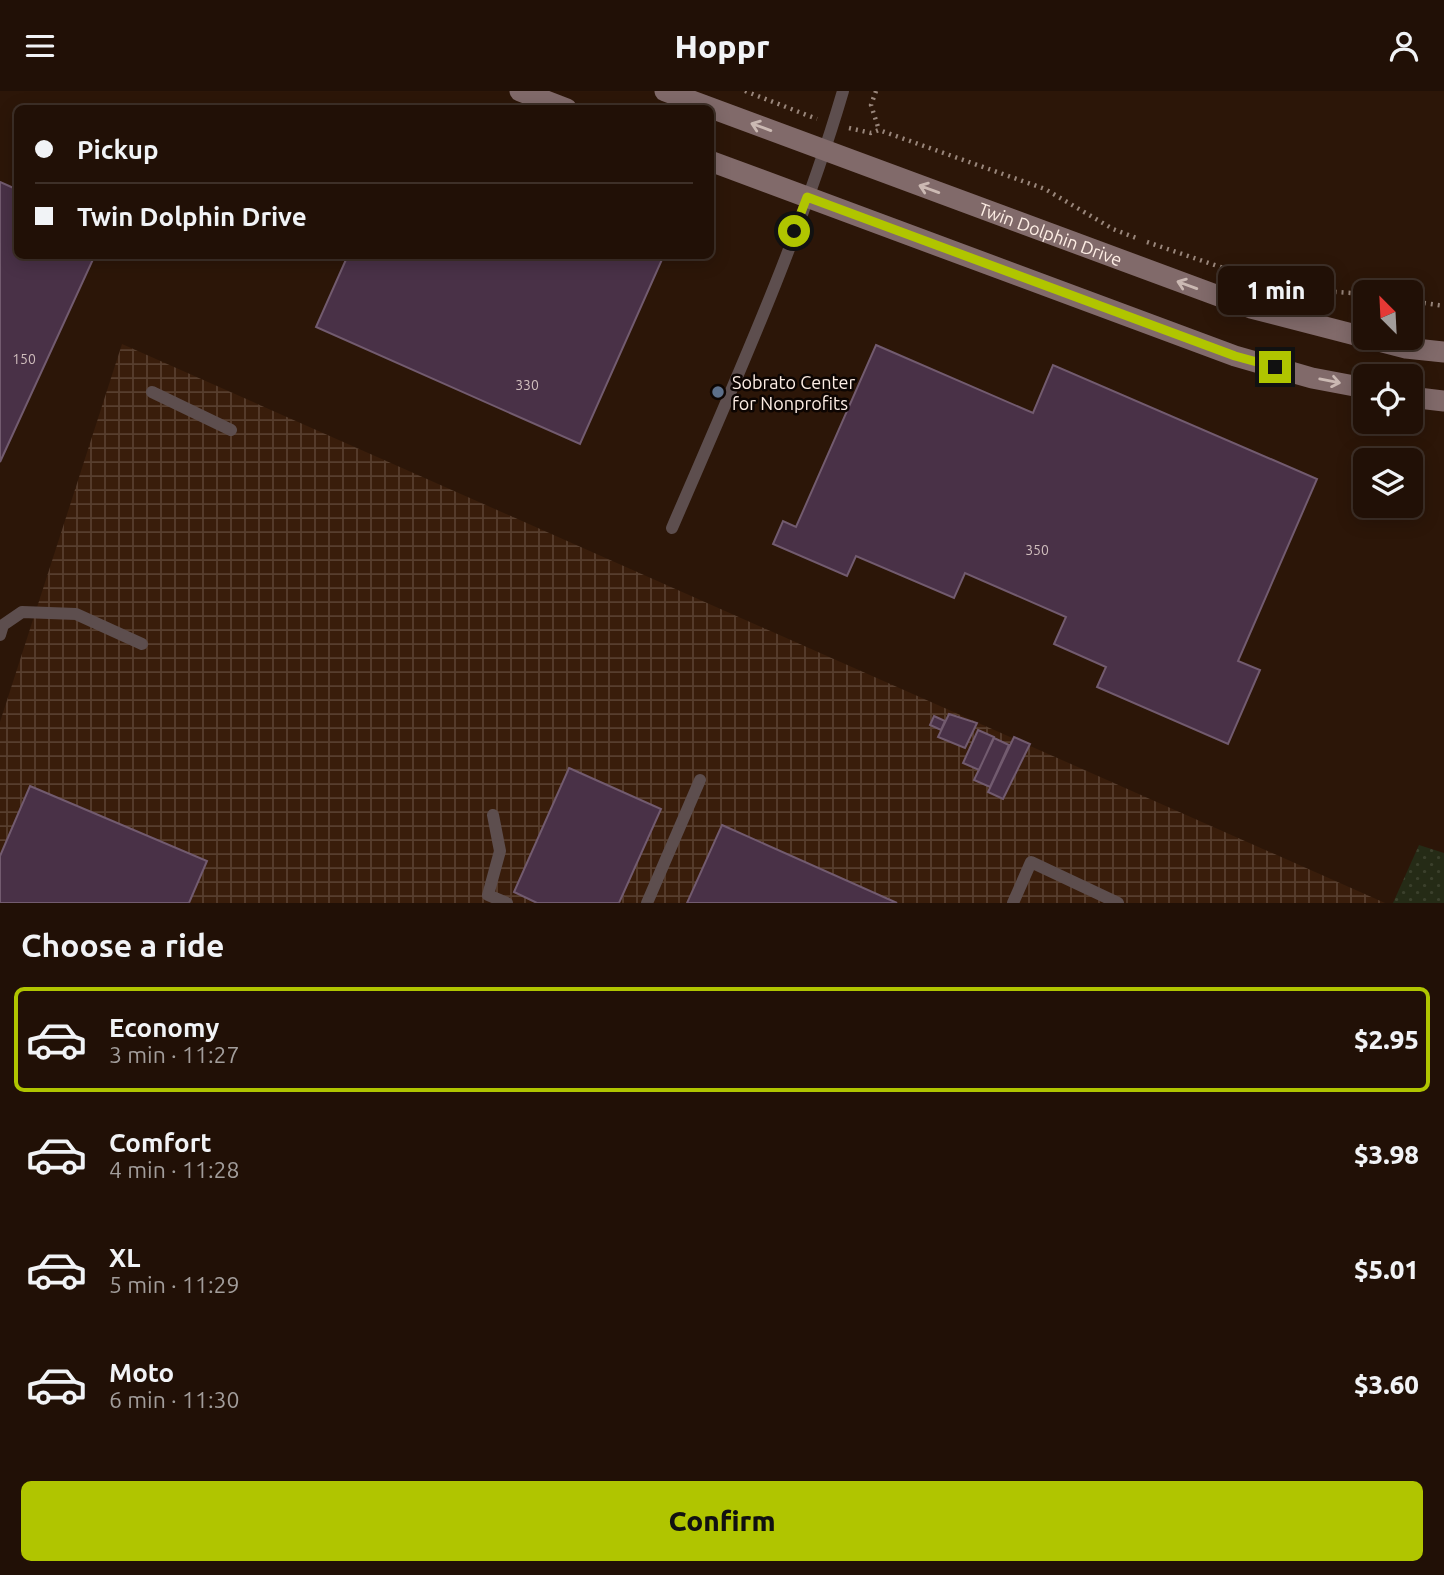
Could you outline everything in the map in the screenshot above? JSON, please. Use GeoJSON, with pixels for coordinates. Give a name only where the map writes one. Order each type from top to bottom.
{"type":"FeatureCollection","features":[{"type":"Feature","properties":{"kind":"main road"},"geometry":{"type":"LineString","coordinates":[[520,91],[557,105]]}},
{"type":"Feature","properties":{"kind":"main road","name":"Twin Dolphin Drive"},"geometry":{"type":"LineString","coordinates":[[665,91],[703,105]]}},
{"type":"Feature","properties":{"kind":"main road","name":"Twin Dolphin Drive"},"geometry":{"type":"LineString","coordinates":[[714,109],[1251,308],[1406,348],[1444,352]]}},
{"type":"Feature","properties":{"kind":"main road"},"geometry":{"type":"LineString","coordinates":[[714,162],[1235,356],[1312,378],[1353,386]]}},
{"type":"Feature","properties":{"kind":"main road"},"geometry":{"type":"LineString","coordinates":[[1423,399],[1444,401]]}},
{"type":"Feature","properties":{"kind":"lane"},"geometry":{"type":"LineString","coordinates":[[672,528],[751,343],[825,150],[843,91]]}},
{"type":"Feature","properties":{"kind":"lane"},"geometry":{"type":"LineString","coordinates":[[152,392],[231,429]]}},
{"type":"Feature","properties":{"kind":"lane"},"geometry":{"type":"LineString","coordinates":[[0,635],[3,625],[22,612],[76,614],[142,644]]}},
{"type":"Feature","properties":{"kind":"lane"},"geometry":{"type":"LineString","coordinates":[[647,903],[700,780]]}},
{"type":"Feature","properties":{"kind":"lane"},"geometry":{"type":"LineString","coordinates":[[493,815],[500,851],[488,895],[507,903]]}},
{"type":"Feature","properties":{"kind":"lane"},"geometry":{"type":"LineString","coordinates":[[1013,903],[1031,862],[1118,903]]}},
{"type":"Feature","properties":{"kind":"path"},"geometry":{"type":"LineString","coordinates":[[745,91],[788,109]]}},
{"type":"Feature","properties":{"kind":"path"},"geometry":{"type":"LineString","coordinates":[[876,91],[872,105],[879,130]]}},
{"type":"Feature","properties":{"kind":"path"},"geometry":{"type":"LineString","coordinates":[[871,132],[879,130],[1045,189],[1113,229],[1281,288],[1294,292],[1310,290],[1353,293]]}},
{"type":"Feature","properties":{"kind":"path"},"geometry":{"type":"LineString","coordinates":[[1423,303],[1444,306]]}},
{"type":"Feature","properties":{"kind":"shaded area"},"geometry":{"type":"Polygon","coordinates":[[[122,344],[1385,903],[0,903],[0,722],[122,344]]]}},
{"type":"Feature","properties":{"kind":"green space"},"geometry":{"type":"Polygon","coordinates":[[[1419,845],[1444,853],[1444,903],[1393,903],[1419,845]]]}},
{"type":"Feature","properties":{"kind":"building"},"geometry":{"type":"Polygon","coordinates":[[[0,182],[14,188],[14,259],[93,259],[0,462],[0,182]]]}},
{"type":"Feature","properties":{"kind":"building"},"geometry":{"type":"Polygon","coordinates":[[[346,259],[662,259],[580,444],[316,327],[346,259]]]}},
{"type":"Feature","properties":{"kind":"building"},"geometry":{"type":"Polygon","coordinates":[[[876,345],[1033,413],[1053,365],[1317,479],[1238,661],[1260,670],[1228,744],[1097,687],[1106,667],[1054,644],[1066,617],[965,573],[954,598],[856,556],[847,576],[773,544],[783,521],[796,527],[876,345]]]}},
{"type":"Feature","properties":{"kind":"building"},"geometry":{"type":"Polygon","coordinates":[[[949,714],[977,723],[965,748],[938,737],[949,714]]]}},
{"type":"Feature","properties":{"kind":"building"},"geometry":{"type":"Polygon","coordinates":[[[934,716],[945,721],[941,730],[930,725],[934,716]]]}},
{"type":"Feature","properties":{"kind":"building"},"geometry":{"type":"Polygon","coordinates":[[[978,730],[994,737],[979,770],[963,763],[978,730]]]}},
{"type":"Feature","properties":{"kind":"building"},"geometry":{"type":"Polygon","coordinates":[[[1014,737],[1030,744],[1003,799],[988,792],[1014,737]]]}},
{"type":"Feature","properties":{"kind":"building"},"geometry":{"type":"Polygon","coordinates":[[[994,738],[1009,745],[990,787],[974,780],[994,738]]]}},
{"type":"Feature","properties":{"kind":"building"},"geometry":{"type":"Polygon","coordinates":[[[569,768],[661,809],[619,903],[537,903],[514,892],[569,768]]]}},
{"type":"Feature","properties":{"kind":"building"},"geometry":{"type":"Polygon","coordinates":[[[30,786],[207,861],[189,903],[0,903],[0,856],[30,786]]]}},
{"type":"Feature","properties":{"kind":"building"},"geometry":{"type":"Polygon","coordinates":[[[722,825],[897,903],[687,903],[722,825]]]}},
{"type":"Feature","properties":{"kind":"place","name":"Sobrato Center for Nonprofits"},"geometry":{"type":"Point","coordinates":[718,392]}},
{"type":"Feature","properties":{"kind":"route"},"geometry":{"type":"LineString","coordinates":[[794,231],[807,197],[1235,356],[1275,367]]}}]}
